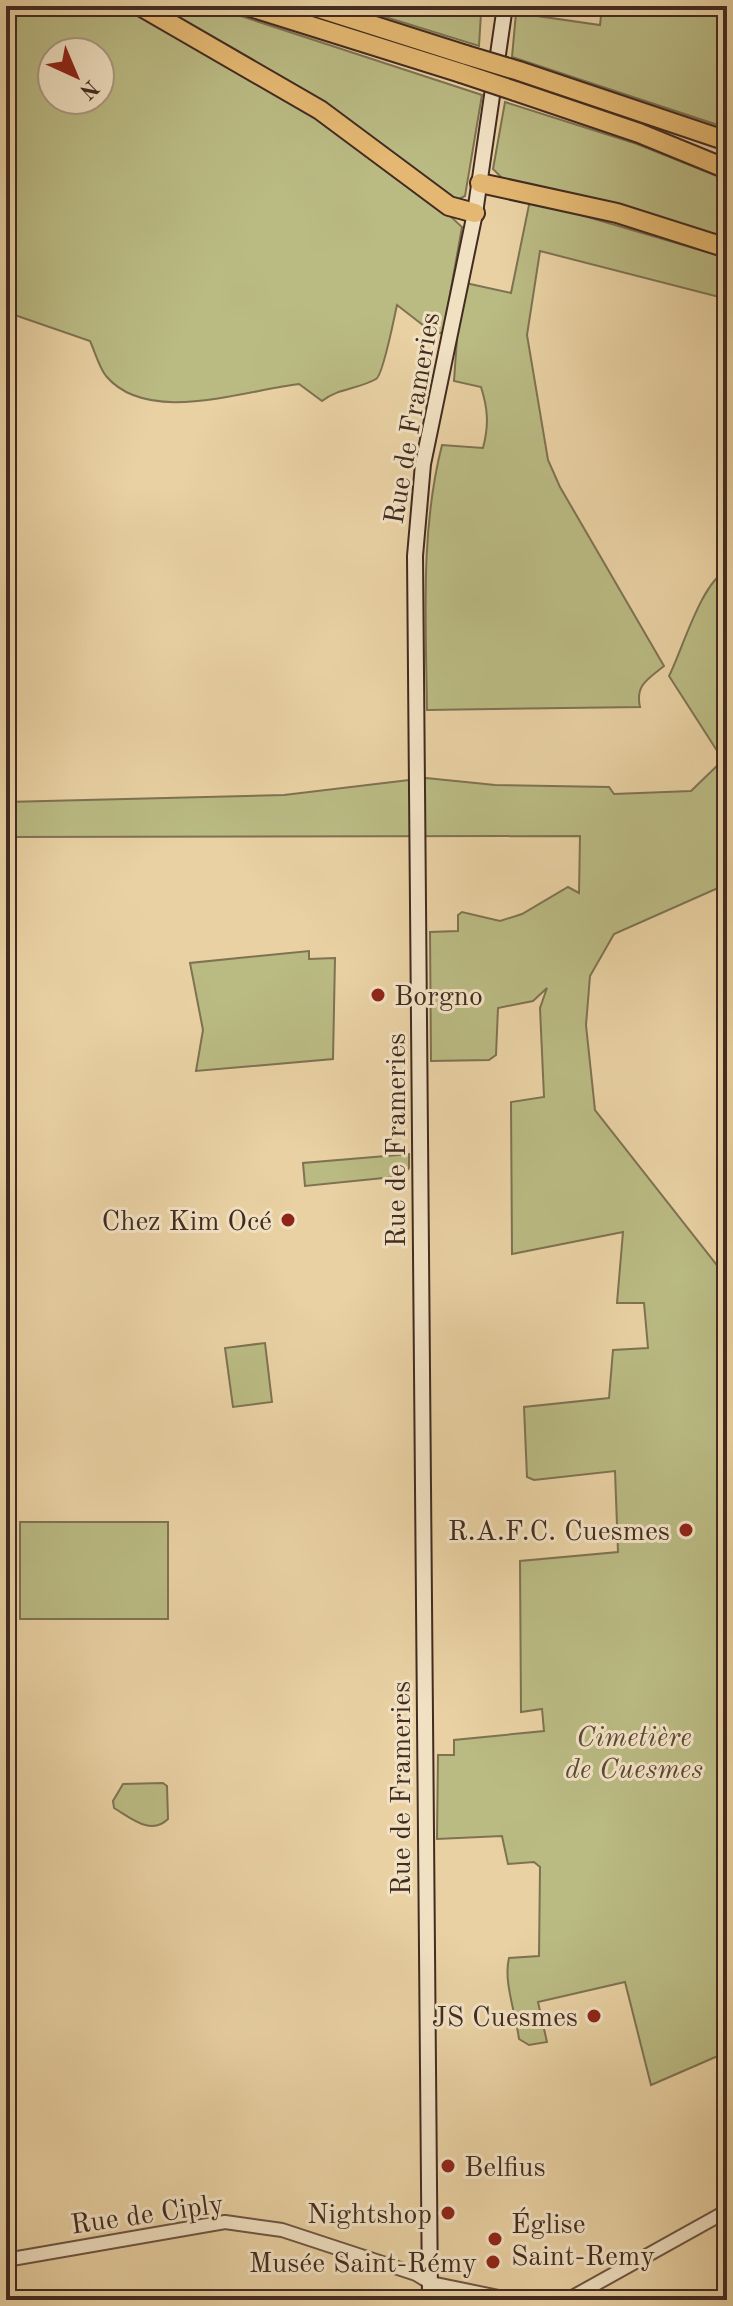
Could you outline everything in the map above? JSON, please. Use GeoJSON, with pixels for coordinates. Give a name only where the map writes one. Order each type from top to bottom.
{"type":"FeatureCollection","features":[{"type":"Feature","properties":{"kind":"highway"},"geometry":{"type":"LineString","coordinates":[[140,6],[320,110],[449,206],[475,213]]}},
{"type":"Feature","properties":{"kind":"highway"},"geometry":{"type":"LineString","coordinates":[[247,6],[639,133],[727,169]]}},
{"type":"Feature","properties":{"kind":"highway"},"geometry":{"type":"LineString","coordinates":[[312,6],[727,141]]}},
{"type":"Feature","properties":{"kind":"highway"},"geometry":{"type":"LineString","coordinates":[[480,183],[617,213],[727,248]]}},
{"type":"Feature","properties":{"kind":"main road","name":"Rue de Frameries"},"geometry":{"type":"LineString","coordinates":[[433,2294],[415,556],[423,464],[475,213],[505,6]]}},
{"type":"Feature","properties":{"kind":"street"},"geometry":{"type":"LineString","coordinates":[[567,2300],[727,2211]]}},
{"type":"Feature","properties":{"kind":"street","name":"Rue de Ciply"},"geometry":{"type":"LineString","coordinates":[[6,2260],[225,2222],[282,2230],[416,2274],[433,2294],[513,2300]]}},
{"type":"Feature","properties":{"kind":"green space"},"geometry":{"type":"Polygon","coordinates":[[[6,6],[123,6],[288,98],[433,200],[462,227],[443,334],[424,326],[397,305],[385,358],[376,379],[335,393],[322,401],[299,384],[198,401],[146,399],[124,391],[106,376],[90,341],[6,312],[6,6]]]}},
{"type":"Feature","properties":{"kind":"green space"},"geometry":{"type":"Polygon","coordinates":[[[148,6],[210,6],[482,95],[465,196],[457,200],[447,196],[148,6]]]}},
{"type":"Feature","properties":{"kind":"green space"},"geometry":{"type":"Polygon","coordinates":[[[350,6],[468,6],[481,13],[479,46],[350,6]]]}},
{"type":"Feature","properties":{"kind":"green space"},"geometry":{"type":"Polygon","coordinates":[[[602,6],[727,6],[727,128],[512,57],[516,13],[600,25],[602,6]]]}},
{"type":"Feature","properties":{"kind":"green space"},"geometry":{"type":"Polygon","coordinates":[[[505,102],[637,144],[727,180],[727,242],[505,181],[493,169],[505,102]]]}},
{"type":"Feature","properties":{"kind":"green space"},"geometry":{"type":"Polygon","coordinates":[[[530,200],[727,258],[727,299],[540,251],[527,335],[548,460],[560,487],[664,666],[641,688],[640,707],[427,710],[427,543],[435,477],[442,445],[483,448],[487,424],[481,387],[454,381],[461,282],[511,293],[530,200]]]}},
{"type":"Feature","properties":{"kind":"green space","name":"Cimetière de Cuesmes"},"geometry":{"type":"Polygon","coordinates":[[[727,570],[727,884],[614,934],[590,976],[586,1025],[595,1110],[727,1278],[727,2052],[651,2085],[625,1982],[538,2002],[547,2042],[529,2045],[519,2039],[509,1987],[509,1958],[539,1956],[540,1867],[534,1862],[508,1864],[502,1836],[437,1839],[438,1755],[454,1755],[454,1740],[544,1731],[542,1709],[521,1712],[520,1561],[618,1552],[615,1471],[534,1480],[527,1477],[524,1407],[609,1398],[613,1350],[648,1348],[644,1303],[617,1303],[623,1232],[512,1254],[511,1102],[544,1097],[540,1008],[547,988],[533,1001],[498,1008],[496,1055],[489,1060],[431,1061],[430,932],[458,931],[458,915],[462,912],[500,921],[522,914],[568,887],[579,893],[580,836],[6,837],[6,802],[284,795],[426,778],[495,785],[609,787],[614,794],[691,791],[723,760],[669,676],[701,602],[709,588],[727,570]]]}},
{"type":"Feature","properties":{"kind":"green space"},"geometry":{"type":"Polygon","coordinates":[[[309,951],[309,959],[335,958],[333,1059],[196,1071],[203,1030],[190,963],[309,951]]]}},
{"type":"Feature","properties":{"kind":"green space"},"geometry":{"type":"Polygon","coordinates":[[[409,1154],[409,1168],[403,1176],[305,1186],[303,1163],[409,1154]]]}},
{"type":"Feature","properties":{"kind":"green space"},"geometry":{"type":"Polygon","coordinates":[[[265,1343],[272,1402],[233,1407],[225,1348],[265,1343]]]}},
{"type":"Feature","properties":{"kind":"green space"},"geometry":{"type":"Polygon","coordinates":[[[20,1522],[168,1522],[168,1619],[20,1619],[20,1522]]]}},
{"type":"Feature","properties":{"kind":"green space"},"geometry":{"type":"Polygon","coordinates":[[[163,1783],[167,1786],[168,1819],[161,1824],[141,1824],[114,1808],[113,1801],[123,1784],[163,1783]]]}},
{"type":"Feature","properties":{"kind":"green space"},"geometry":{"type":"Polygon","coordinates":[[[194,2291],[305,2300],[192,2300],[194,2291]]]}},
{"type":"Feature","properties":{"kind":"place","name":"Borgno"},"geometry":{"type":"Point","coordinates":[378,995]}},
{"type":"Feature","properties":{"kind":"place","name":"Chez Kim Océ"},"geometry":{"type":"Point","coordinates":[288,1220]}},
{"type":"Feature","properties":{"kind":"place","name":"R.A.F.C. Cuesmes"},"geometry":{"type":"Point","coordinates":[686,1530]}},
{"type":"Feature","properties":{"kind":"place","name":"JS Cuesmes"},"geometry":{"type":"Point","coordinates":[594,2016]}},
{"type":"Feature","properties":{"kind":"place","name":"Belfius"},"geometry":{"type":"Point","coordinates":[448,2166]}},
{"type":"Feature","properties":{"kind":"place","name":"Nightshop"},"geometry":{"type":"Point","coordinates":[448,2213]}},
{"type":"Feature","properties":{"kind":"place","name":"Église Saint-Remy"},"geometry":{"type":"Point","coordinates":[495,2239]}},
{"type":"Feature","properties":{"kind":"place","name":"Musée Saint-Rémy"},"geometry":{"type":"Point","coordinates":[493,2262]}}]}
